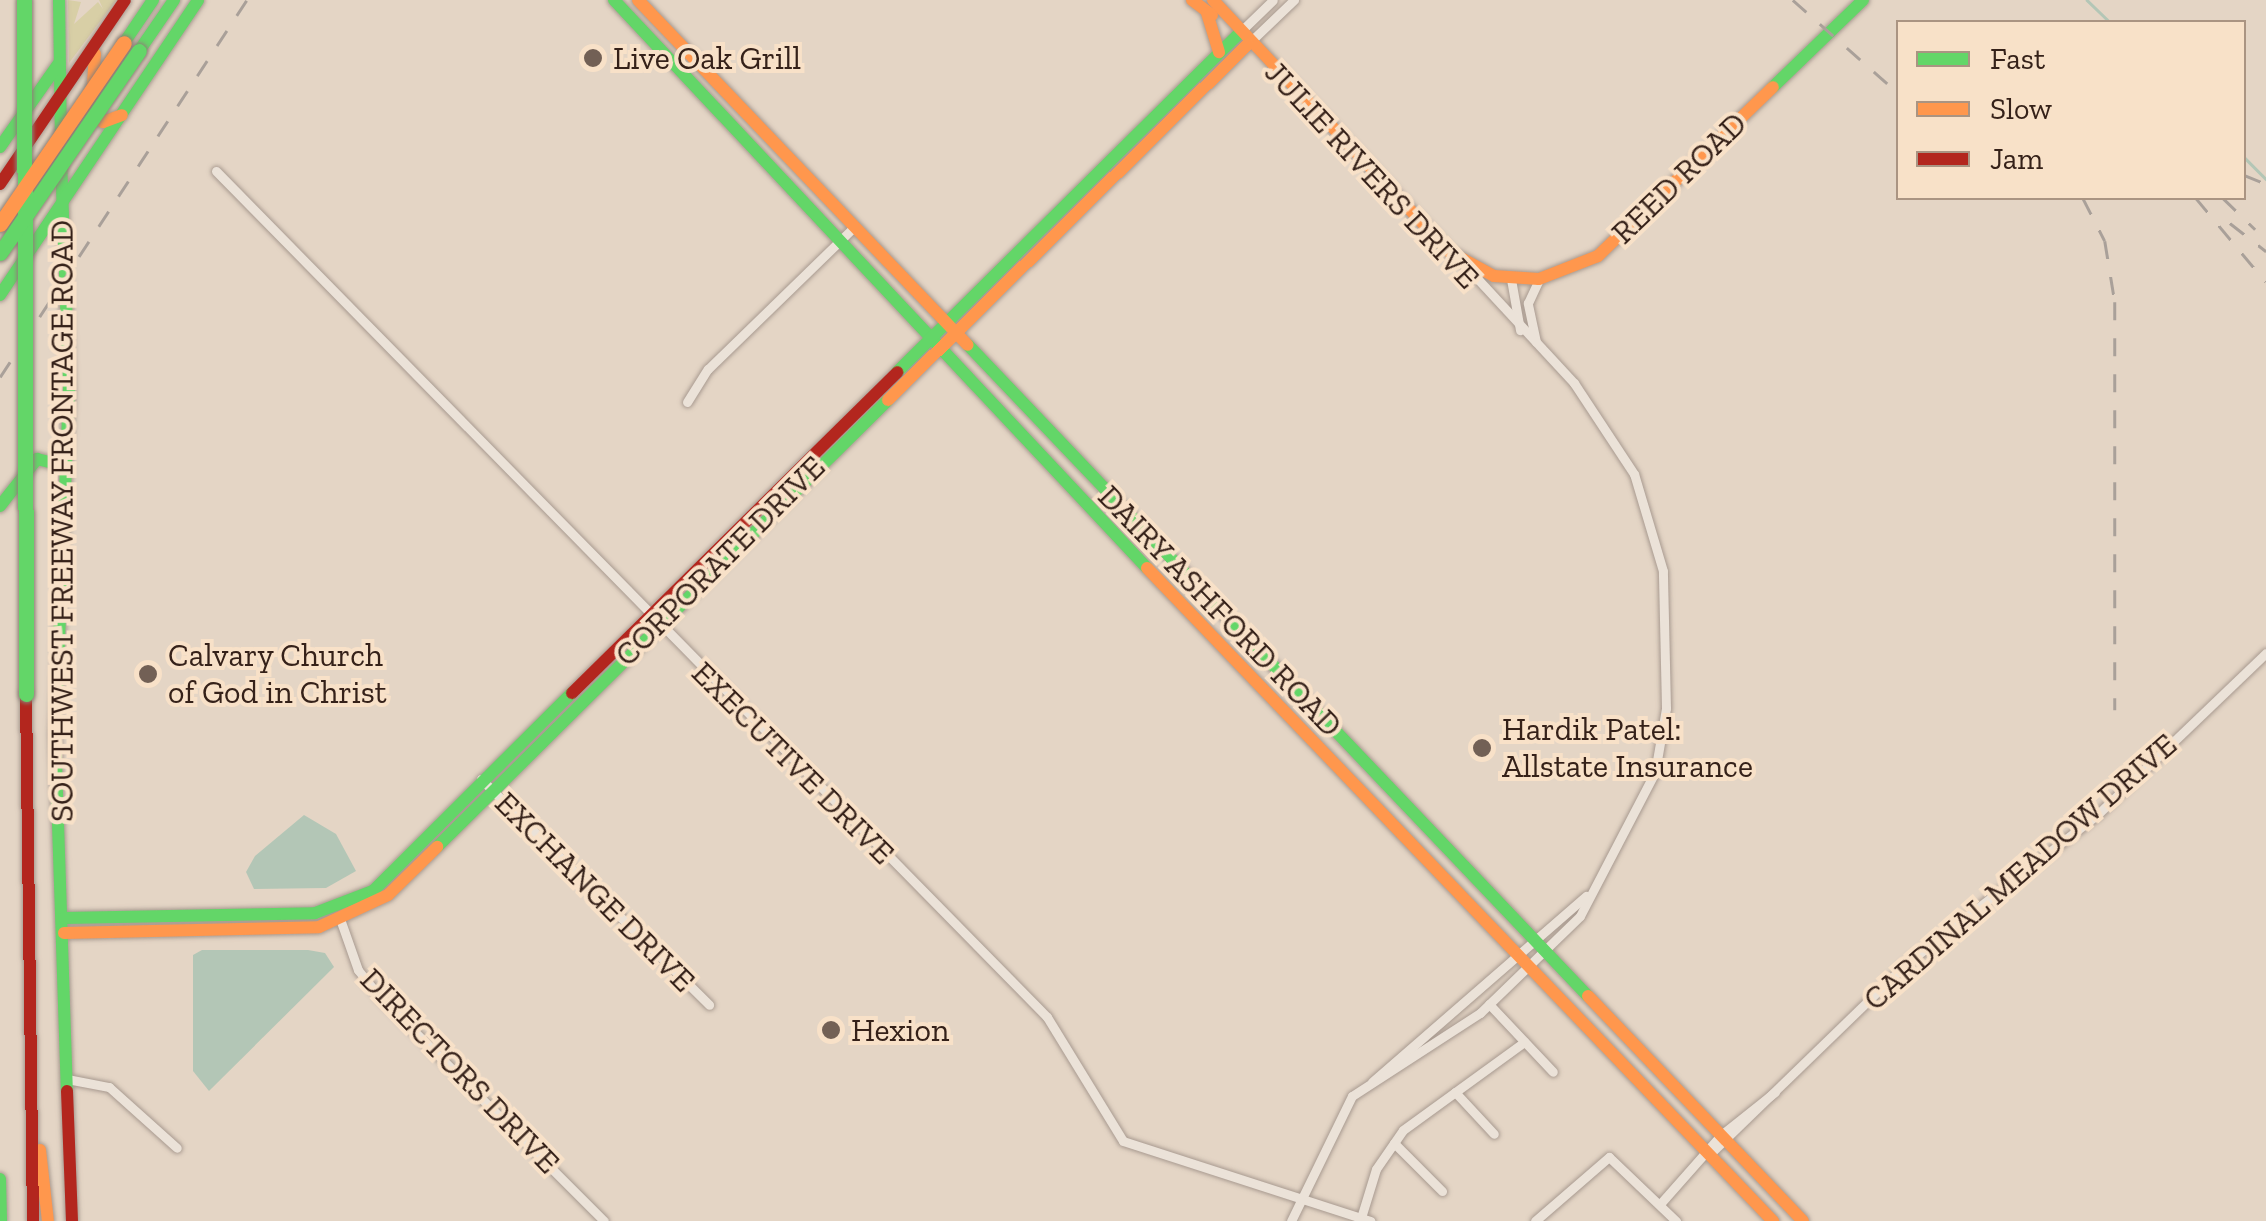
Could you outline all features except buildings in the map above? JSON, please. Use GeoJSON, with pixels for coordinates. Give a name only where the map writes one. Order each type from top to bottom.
{"type":"FeatureCollection","features":[{"type":"Feature","properties":{"kind":"main road"},"geometry":{"type":"LineString","coordinates":[[24,0],[26,694],[33,1221]]}},
{"type":"Feature","properties":{"kind":"main road","name":"SOUTHWEST FREEWAY FRONTAGE ROAD"},"geometry":{"type":"LineString","coordinates":[[59,0],[66,466],[55,657],[72,1221]]}},
{"type":"Feature","properties":{"kind":"main road"},"geometry":{"type":"LineString","coordinates":[[0,184],[125,0]]}},
{"type":"Feature","properties":{"kind":"main road"},"geometry":{"type":"LineString","coordinates":[[0,252],[132,47],[153,0]]}},
{"type":"Feature","properties":{"kind":"main road"},"geometry":{"type":"LineString","coordinates":[[0,224],[132,47],[174,0]]}},
{"type":"Feature","properties":{"kind":"main road"},"geometry":{"type":"LineString","coordinates":[[0,295],[198,0]]}},
{"type":"Feature","properties":{"kind":"main road","name":"DAIRY ASHFORD ROAD"},"geometry":{"type":"LineString","coordinates":[[614,0],[694,94],[836,244],[1774,1221]]}},
{"type":"Feature","properties":{"kind":"main road","name":"DAIRY ASHFORD ROAD"},"geometry":{"type":"LineString","coordinates":[[638,0],[708,80],[1803,1221]]}},
{"type":"Feature","properties":{"kind":"main road","name":"JULIE RIVERS DRIVE"},"geometry":{"type":"LineString","coordinates":[[1192,0],[1210,7],[1224,20],[1462,262]]}},
{"type":"Feature","properties":{"kind":"main road","name":"REED ROAD"},"geometry":{"type":"LineString","coordinates":[[1462,262],[1511,279],[1539,279],[1598,256],[1863,0]]}},
{"type":"Feature","properties":{"kind":"main road"},"geometry":{"type":"LineString","coordinates":[[1210,7],[1219,52]]}},
{"type":"Feature","properties":{"kind":"main road"},"geometry":{"type":"LineString","coordinates":[[101,36],[91,114],[103,122],[124,114]]}},
{"type":"Feature","properties":{"kind":"main road","name":"CORPORATE DRIVE"},"geometry":{"type":"LineString","coordinates":[[1090,185],[1219,52],[1243,39]]}},
{"type":"Feature","properties":{"kind":"main road","name":"CORPORATE DRIVE"},"geometry":{"type":"LineString","coordinates":[[64,925],[339,915],[388,895],[486,784],[944,326],[1243,39]]}},
{"type":"Feature","properties":{"kind":"main road"},"geometry":{"type":"LineString","coordinates":[[664,61],[678,48]]}},
{"type":"Feature","properties":{"kind":"main road"},"geometry":{"type":"LineString","coordinates":[[0,147],[60,62]]}},
{"type":"Feature","properties":{"kind":"main road"},"geometry":{"type":"LineString","coordinates":[[694,94],[708,80]]}},
{"type":"Feature","properties":{"kind":"main road"},"geometry":{"type":"LineString","coordinates":[[18,157],[36,154],[62,170]]}},
{"type":"Feature","properties":{"kind":"main road"},"geometry":{"type":"LineString","coordinates":[[0,506],[37,458],[66,466]]}},
{"type":"Feature","properties":{"kind":"main road"},"geometry":{"type":"LineString","coordinates":[[1211,634],[1228,618]]}},
{"type":"Feature","properties":{"kind":"main road"},"geometry":{"type":"LineString","coordinates":[[1280,706],[1296,689]]}},
{"type":"Feature","properties":{"kind":"main road"},"geometry":{"type":"LineString","coordinates":[[1402,833],[1418,819]]}},
{"type":"Feature","properties":{"kind":"main road"},"geometry":{"type":"LineString","coordinates":[[1616,1056],[1631,1042]]}},
{"type":"Feature","properties":{"kind":"main road"},"geometry":{"type":"LineString","coordinates":[[29,1055],[48,1221]]}},
{"type":"Feature","properties":{"kind":"main road"},"geometry":{"type":"LineString","coordinates":[[0,1179],[0,1221]]}},
{"type":"Feature","properties":{"kind":"street","name":"CORPORATE DRIVE"},"geometry":{"type":"LineString","coordinates":[[1243,39],[1294,0]]}},
{"type":"Feature","properties":{"kind":"street","name":"CORPORATE DRIVE"},"geometry":{"type":"LineString","coordinates":[[1243,39],[1270,2]]}},
{"type":"Feature","properties":{"kind":"street"},"geometry":{"type":"LineString","coordinates":[[1270,2],[1279,14]]}},
{"type":"Feature","properties":{"kind":"street","name":"EXECUTIVE DRIVE"},"geometry":{"type":"LineString","coordinates":[[216,171],[651,621],[1047,1017],[1123,1141],[1156,1159],[1302,1194],[1364,1220]]}},
{"type":"Feature","properties":{"kind":"street"},"geometry":{"type":"LineString","coordinates":[[687,402],[708,369],[852,229]]}},
{"type":"Feature","properties":{"kind":"street","name":"JULIE RIVERS DRIVE"},"geometry":{"type":"LineString","coordinates":[[1462,262],[1604,420],[1634,474],[1662,571],[1666,708],[1655,772],[1635,825],[1591,893],[1525,961]]}},
{"type":"Feature","properties":{"kind":"street","name":"JULIE RIVERS DRIVE"},"geometry":{"type":"LineString","coordinates":[[1511,279],[1520,331]]}},
{"type":"Feature","properties":{"kind":"street"},"geometry":{"type":"LineString","coordinates":[[1536,342],[1528,304],[1539,279]]}},
{"type":"Feature","properties":{"kind":"street","name":"CARDINAL MEADOW DRIVE"},"geometry":{"type":"LineString","coordinates":[[1660,1204],[1906,964],[2098,815],[2266,652]]}},
{"type":"Feature","properties":{"kind":"street","name":"EXCHANGE DRIVE"},"geometry":{"type":"LineString","coordinates":[[486,784],[709,1005]]}},
{"type":"Feature","properties":{"kind":"street","name":"DIRECTORS DRIVE"},"geometry":{"type":"LineString","coordinates":[[339,915],[358,970],[381,998],[604,1221]]}},
{"type":"Feature","properties":{"kind":"street"},"geometry":{"type":"LineString","coordinates":[[1372,1082],[1440,1041],[1489,1004],[1525,961]]}},
{"type":"Feature","properties":{"kind":"street"},"geometry":{"type":"LineString","coordinates":[[1292,1221],[1332,1121],[1432,1031],[1525,961]]}},
{"type":"Feature","properties":{"kind":"street"},"geometry":{"type":"LineString","coordinates":[[1489,1004],[1554,1072]]}},
{"type":"Feature","properties":{"kind":"street"},"geometry":{"type":"LineString","coordinates":[[1432,1031],[1440,1041]]}},
{"type":"Feature","properties":{"kind":"street"},"geometry":{"type":"LineString","coordinates":[[1364,1220],[1394,1142],[1524,1042]]}},
{"type":"Feature","properties":{"kind":"street"},"geometry":{"type":"LineString","coordinates":[[68,1079],[109,1087],[177,1148]]}},
{"type":"Feature","properties":{"kind":"street"},"geometry":{"type":"LineString","coordinates":[[1455,1092],[1494,1134]]}},
{"type":"Feature","properties":{"kind":"street"},"geometry":{"type":"LineString","coordinates":[[1394,1142],[1442,1191]]}},
{"type":"Feature","properties":{"kind":"street"},"geometry":{"type":"LineString","coordinates":[[1535,1221],[1609,1158],[1676,1221]]}},
{"type":"Feature","properties":{"kind":"shaded area"},"geometry":{"type":"Polygon","coordinates":[[[68,0],[81,2],[74,24],[98,2],[103,9],[99,0],[116,0],[69,63],[68,0]]]}},
{"type":"Feature","properties":{"kind":"shaded area"},"geometry":{"type":"Polygon","coordinates":[[[304,815],[336,834],[356,871],[326,888],[254,889],[246,872],[255,856],[304,815]]]}},
{"type":"Feature","properties":{"kind":"shaded area"},"geometry":{"type":"Polygon","coordinates":[[[202,950],[308,950],[325,953],[334,967],[209,1091],[193,1071],[193,955],[202,950]]]}},
{"type":"Feature","properties":{"kind":"waterway"},"geometry":{"type":"LineString","coordinates":[[2087,0],[2108,20]]}},
{"type":"Feature","properties":{"kind":"waterway"},"geometry":{"type":"LineString","coordinates":[[2246,159],[2266,179]]}},
{"type":"Feature","properties":{"kind":"railway"},"geometry":{"type":"LineString","coordinates":[[0,377],[247,0]]}},
{"type":"Feature","properties":{"kind":"railway"},"geometry":{"type":"LineString","coordinates":[[1793,0],[1896,91]]}},
{"type":"Feature","properties":{"kind":"railway"},"geometry":{"type":"LineString","coordinates":[[2246,176],[2266,184]]}},
{"type":"Feature","properties":{"kind":"railway"},"geometry":{"type":"LineString","coordinates":[[2084,200],[2105,241],[2115,302],[2115,710]]}},
{"type":"Feature","properties":{"kind":"railway"},"geometry":{"type":"LineString","coordinates":[[2198,200],[2266,282]]}},
{"type":"Feature","properties":{"kind":"railway"},"geometry":{"type":"LineString","coordinates":[[2225,200],[2255,229]]}},
{"type":"Feature","properties":{"kind":"railway"},"geometry":{"type":"LineString","coordinates":[[2230,223],[2266,251]]}},
{"type":"Feature","properties":{"kind":"traffic: fast"},"geometry":{"type":"LineString","coordinates":[[24,0],[26,694]]}},
{"type":"Feature","properties":{"kind":"traffic: fast"},"geometry":{"type":"LineString","coordinates":[[59,0],[61,139]]}},
{"type":"Feature","properties":{"kind":"traffic: fast"},"geometry":{"type":"LineString","coordinates":[[124,43],[153,0]]}},
{"type":"Feature","properties":{"kind":"traffic: fast"},"geometry":{"type":"LineString","coordinates":[[139,51],[174,0]]}},
{"type":"Feature","properties":{"kind":"traffic: fast"},"geometry":{"type":"LineString","coordinates":[[0,295],[198,0]]}},
{"type":"Feature","properties":{"kind":"traffic: fast"},"geometry":{"type":"LineString","coordinates":[[614,0],[1147,568]]}},
{"type":"Feature","properties":{"kind":"traffic: fast"},"geometry":{"type":"LineString","coordinates":[[1773,87],[1863,0]]}},
{"type":"Feature","properties":{"kind":"traffic: fast"},"geometry":{"type":"LineString","coordinates":[[897,372],[1239,33]]}},
{"type":"Feature","properties":{"kind":"traffic: fast"},"geometry":{"type":"LineString","coordinates":[[0,253],[139,51]]}},
{"type":"Feature","properties":{"kind":"traffic: fast"},"geometry":{"type":"LineString","coordinates":[[0,147],[59,63]]}},
{"type":"Feature","properties":{"kind":"traffic: fast"},"geometry":{"type":"LineString","coordinates":[[61,159],[69,391],[55,733],[67,1091]]}},
{"type":"Feature","properties":{"kind":"traffic: fast"},"geometry":{"type":"LineString","coordinates":[[968,345],[1588,996]]}},
{"type":"Feature","properties":{"kind":"traffic: fast"},"geometry":{"type":"LineString","coordinates":[[437,847],[888,400]]}},
{"type":"Feature","properties":{"kind":"traffic: fast"},"geometry":{"type":"LineString","coordinates":[[0,506],[37,459],[66,466]]}},
{"type":"Feature","properties":{"kind":"traffic: fast"},"geometry":{"type":"LineString","coordinates":[[64,918],[315,913],[373,891],[572,693]]}},
{"type":"Feature","properties":{"kind":"traffic: fast"},"geometry":{"type":"LineString","coordinates":[[0,1179],[1,1221]]}},
{"type":"Feature","properties":{"kind":"traffic: slow"},"geometry":{"type":"LineString","coordinates":[[638,0],[968,345]]}},
{"type":"Feature","properties":{"kind":"traffic: slow"},"geometry":{"type":"LineString","coordinates":[[1192,0],[1212,15]]}},
{"type":"Feature","properties":{"kind":"traffic: slow"},"geometry":{"type":"LineString","coordinates":[[1213,0],[1450,252],[1494,276],[1539,279],[1598,256],[1773,87]]}},
{"type":"Feature","properties":{"kind":"traffic: slow"},"geometry":{"type":"LineString","coordinates":[[1207,13],[1219,52]]}},
{"type":"Feature","properties":{"kind":"traffic: slow"},"geometry":{"type":"LineString","coordinates":[[0,224],[124,43]]}},
{"type":"Feature","properties":{"kind":"traffic: slow"},"geometry":{"type":"LineString","coordinates":[[888,400],[1248,44]]}},
{"type":"Feature","properties":{"kind":"traffic: slow"},"geometry":{"type":"LineString","coordinates":[[95,54],[91,113],[103,122],[122,115]]}},
{"type":"Feature","properties":{"kind":"traffic: slow"},"geometry":{"type":"LineString","coordinates":[[1147,568],[1773,1221]]}},
{"type":"Feature","properties":{"kind":"traffic: slow"},"geometry":{"type":"LineString","coordinates":[[64,933],[319,927],[388,895],[437,847]]}},
{"type":"Feature","properties":{"kind":"traffic: slow"},"geometry":{"type":"LineString","coordinates":[[1588,996],[1803,1221]]}},
{"type":"Feature","properties":{"kind":"traffic: slow"},"geometry":{"type":"LineString","coordinates":[[40,1150],[48,1221]]}},
{"type":"Feature","properties":{"kind":"traffic: jam"},"geometry":{"type":"LineString","coordinates":[[0,184],[125,0]]}},
{"type":"Feature","properties":{"kind":"traffic: jam"},"geometry":{"type":"LineString","coordinates":[[572,693],[897,372]]}},
{"type":"Feature","properties":{"kind":"traffic: jam"},"geometry":{"type":"LineString","coordinates":[[26,694],[33,1221]]}},
{"type":"Feature","properties":{"kind":"traffic: jam"},"geometry":{"type":"LineString","coordinates":[[67,1091],[72,1221]]}},
{"type":"Feature","properties":{"kind":"place","name":"Live Oak Grill"},"geometry":{"type":"Point","coordinates":[593,58]}},
{"type":"Feature","properties":{"kind":"place","name":"Calvary Church of God in Christ"},"geometry":{"type":"Point","coordinates":[148,674]}},
{"type":"Feature","properties":{"kind":"place","name":"Hardik Patel: Allstate Insurance"},"geometry":{"type":"Point","coordinates":[1482,748]}},
{"type":"Feature","properties":{"kind":"place","name":"Hexion"},"geometry":{"type":"Point","coordinates":[831,1030]}}]}
